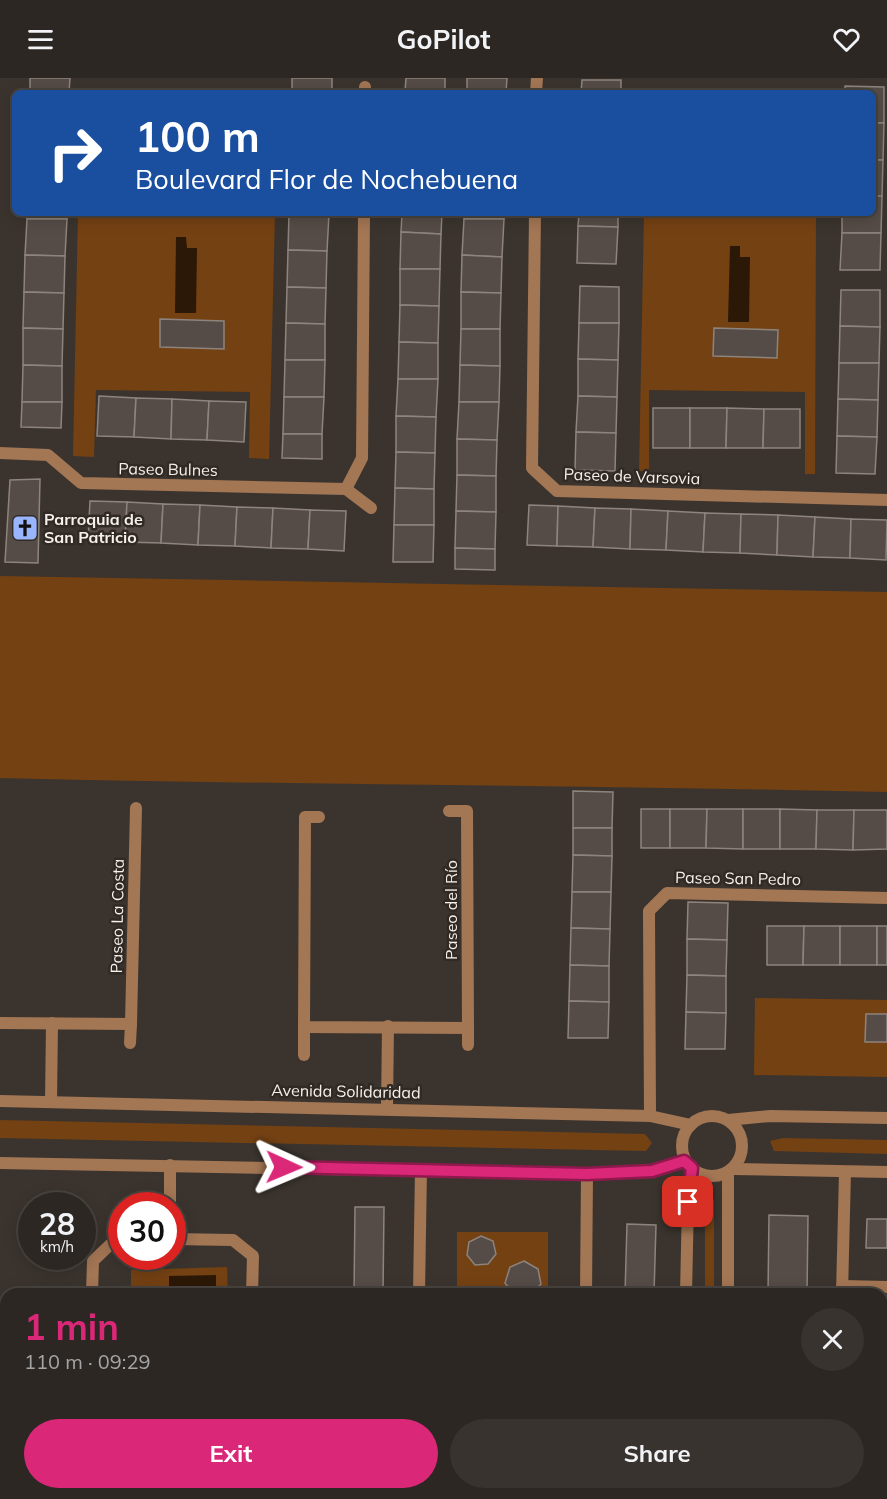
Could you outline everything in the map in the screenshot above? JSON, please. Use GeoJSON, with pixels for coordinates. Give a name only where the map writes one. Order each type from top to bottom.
{"type":"FeatureCollection","features":[{"type":"Feature","properties":{"kind":"street"},"geometry":{"type":"LineString","coordinates":[[364,216],[362,458],[346,489],[372,508]]}},
{"type":"Feature","properties":{"kind":"street","name":"Paseo de Varsovia"},"geometry":{"type":"LineString","coordinates":[[535,216],[532,468],[557,491],[887,500]]}},
{"type":"Feature","properties":{"kind":"street","name":"Paseo Bulnes"},"geometry":{"type":"LineString","coordinates":[[0,453],[48,455],[81,483],[346,489]]}},
{"type":"Feature","properties":{"kind":"street","name":"Paseo La Costa"},"geometry":{"type":"LineString","coordinates":[[130,1043],[136,808]]}},
{"type":"Feature","properties":{"kind":"street","name":"Paseo del Río"},"geometry":{"type":"LineString","coordinates":[[449,811],[467,811],[468,1045]]}},
{"type":"Feature","properties":{"kind":"street"},"geometry":{"type":"LineString","coordinates":[[304,1055],[306,817],[319,817]]}},
{"type":"Feature","properties":{"kind":"street","name":"Paseo San Pedro"},"geometry":{"type":"LineString","coordinates":[[650,1116],[649,912],[668,893],[887,898]]}},
{"type":"Feature","properties":{"kind":"street"},"geometry":{"type":"LineString","coordinates":[[0,1023],[131,1024]]}},
{"type":"Feature","properties":{"kind":"street"},"geometry":{"type":"LineString","coordinates":[[51,1102],[52,1023]]}},
{"type":"Feature","properties":{"kind":"street"},"geometry":{"type":"LineString","coordinates":[[387,1108],[388,1026]]}},
{"type":"Feature","properties":{"kind":"street"},"geometry":{"type":"LineString","coordinates":[[304,1027],[468,1028]]}},
{"type":"Feature","properties":{"kind":"street","name":"Avenida Solidaridad"},"geometry":{"type":"LineString","coordinates":[[0,1101],[387,1108],[650,1116],[691,1125]]}},
{"type":"Feature","properties":{"kind":"street"},"geometry":{"type":"LineString","coordinates":[[686,1288],[688,1165],[682,1142],[691,1125],[709,1116],[728,1120],[770,1116],[887,1118]]}},
{"type":"Feature","properties":{"kind":"street"},"geometry":{"type":"LineString","coordinates":[[728,1120],[741,1136],[743,1146],[741,1156],[731,1171],[728,1288]]}},
{"type":"Feature","properties":{"kind":"street"},"geometry":{"type":"LineString","coordinates":[[0,1163],[421,1169],[587,1174],[652,1171],[688,1165],[710,1176],[731,1171],[887,1172]]}},
{"type":"Feature","properties":{"kind":"street"},"geometry":{"type":"LineString","coordinates":[[170,1165],[170,1192]]}},
{"type":"Feature","properties":{"kind":"street"},"geometry":{"type":"LineString","coordinates":[[419,1288],[421,1169]]}},
{"type":"Feature","properties":{"kind":"street"},"geometry":{"type":"LineString","coordinates":[[842,1288],[845,1172]]}},
{"type":"Feature","properties":{"kind":"street"},"geometry":{"type":"LineString","coordinates":[[586,1288],[587,1174]]}},
{"type":"Feature","properties":{"kind":"street"},"geometry":{"type":"LineString","coordinates":[[186,1239],[233,1240],[253,1256],[252,1288]]}},
{"type":"Feature","properties":{"kind":"street"},"geometry":{"type":"LineString","coordinates":[[92,1288],[93,1261],[108,1247]]}},
{"type":"Feature","properties":{"kind":"street"},"geometry":{"type":"LineString","coordinates":[[872,1288],[887,1287]]}},
{"type":"Feature","properties":{"kind":"shaded area"},"geometry":{"type":"Polygon","coordinates":[[[78,216],[275,216],[269,459],[249,458],[250,392],[96,390],[94,457],[73,456],[78,216]]]}},
{"type":"Feature","properties":{"kind":"shaded area"},"geometry":{"type":"Polygon","coordinates":[[[644,216],[816,216],[815,474],[805,474],[805,392],[649,390],[649,471],[639,471],[644,216]]]}},
{"type":"Feature","properties":{"kind":"shaded area"},"geometry":{"type":"Polygon","coordinates":[[[176,237],[186,237],[187,248],[197,248],[196,313],[175,313],[176,237]]]}},
{"type":"Feature","properties":{"kind":"shaded area"},"geometry":{"type":"Polygon","coordinates":[[[730,246],[740,246],[740,257],[750,257],[749,322],[728,322],[730,246]]]}},
{"type":"Feature","properties":{"kind":"shaded area"},"geometry":{"type":"Polygon","coordinates":[[[0,576],[887,592],[887,792],[0,778],[0,576]]]}},
{"type":"Feature","properties":{"kind":"shaded area"},"geometry":{"type":"Polygon","coordinates":[[[755,998],[887,1000],[887,1077],[754,1075],[755,998]]]}},
{"type":"Feature","properties":{"kind":"shaded area"},"geometry":{"type":"Polygon","coordinates":[[[0,1120],[645,1134],[652,1143],[646,1151],[0,1138],[0,1120]]]}},
{"type":"Feature","properties":{"kind":"shaded area"},"geometry":{"type":"Polygon","coordinates":[[[783,1138],[887,1140],[887,1154],[774,1151],[770,1141],[783,1138]]]}},
{"type":"Feature","properties":{"kind":"shaded area"},"geometry":{"type":"Polygon","coordinates":[[[712,1194],[714,1201],[714,1288],[705,1288],[705,1199],[712,1194]]]}},
{"type":"Feature","properties":{"kind":"shaded area"},"geometry":{"type":"Polygon","coordinates":[[[457,1232],[548,1232],[548,1288],[457,1288],[457,1232]]]}},
{"type":"Feature","properties":{"kind":"shaded area"},"geometry":{"type":"Polygon","coordinates":[[[227,1267],[228,1288],[131,1288],[131,1270],[227,1267]]]}},
{"type":"Feature","properties":{"kind":"shaded area"},"geometry":{"type":"Polygon","coordinates":[[[216,1275],[216,1288],[169,1288],[169,1276],[216,1275]]]}},
{"type":"Feature","properties":{"kind":"building"},"geometry":{"type":"Polygon","coordinates":[[[30,78],[70,78],[69,90],[30,90],[30,78]]]}},
{"type":"Feature","properties":{"kind":"building"},"geometry":{"type":"Polygon","coordinates":[[[292,78],[332,78],[332,90],[292,90],[292,78]]]}},
{"type":"Feature","properties":{"kind":"building"},"geometry":{"type":"Polygon","coordinates":[[[406,78],[445,78],[445,90],[405,90],[406,78]]]}},
{"type":"Feature","properties":{"kind":"building"},"geometry":{"type":"Polygon","coordinates":[[[467,78],[507,78],[506,90],[467,90],[467,78]]]}},
{"type":"Feature","properties":{"kind":"building"},"geometry":{"type":"Polygon","coordinates":[[[582,80],[621,80],[621,90],[581,90],[582,80]]]}},
{"type":"Feature","properties":{"kind":"building"},"geometry":{"type":"Polygon","coordinates":[[[845,86],[884,87],[884,123],[876,123],[876,90],[845,90],[845,86]]]}},
{"type":"Feature","properties":{"kind":"building"},"geometry":{"type":"Polygon","coordinates":[[[876,123],[884,123],[883,160],[876,160],[876,123]]]}},
{"type":"Feature","properties":{"kind":"building"},"geometry":{"type":"Polygon","coordinates":[[[876,160],[883,160],[882,196],[876,196],[876,160]]]}},
{"type":"Feature","properties":{"kind":"building"},"geometry":{"type":"Polygon","coordinates":[[[876,196],[882,196],[881,233],[842,233],[842,216],[876,216],[876,196]]]}},
{"type":"Feature","properties":{"kind":"building"},"geometry":{"type":"Polygon","coordinates":[[[27,216],[67,216],[67,219],[27,219],[27,216]]]}},
{"type":"Feature","properties":{"kind":"building"},"geometry":{"type":"Polygon","coordinates":[[[289,216],[329,216],[327,251],[288,250],[289,216]]]}},
{"type":"Feature","properties":{"kind":"building"},"geometry":{"type":"Polygon","coordinates":[[[402,216],[442,216],[441,234],[401,232],[402,216]]]}},
{"type":"Feature","properties":{"kind":"building"},"geometry":{"type":"Polygon","coordinates":[[[464,216],[504,216],[504,219],[464,219],[464,216]]]}},
{"type":"Feature","properties":{"kind":"building"},"geometry":{"type":"Polygon","coordinates":[[[579,216],[618,216],[618,227],[578,226],[579,216]]]}},
{"type":"Feature","properties":{"kind":"building"},"geometry":{"type":"Polygon","coordinates":[[[27,219],[67,219],[65,256],[25,255],[27,219]]]}},
{"type":"Feature","properties":{"kind":"building"},"geometry":{"type":"Polygon","coordinates":[[[464,219],[504,219],[502,257],[462,255],[464,219]]]}},
{"type":"Feature","properties":{"kind":"building"},"geometry":{"type":"Polygon","coordinates":[[[578,226],[618,227],[616,264],[577,263],[578,226]]]}},
{"type":"Feature","properties":{"kind":"building"},"geometry":{"type":"Polygon","coordinates":[[[401,232],[441,234],[440,269],[400,269],[401,232]]]}},
{"type":"Feature","properties":{"kind":"building"},"geometry":{"type":"Polygon","coordinates":[[[842,233],[881,233],[880,270],[840,270],[842,233]]]}},
{"type":"Feature","properties":{"kind":"building"},"geometry":{"type":"Polygon","coordinates":[[[288,250],[327,251],[326,288],[287,287],[288,250]]]}},
{"type":"Feature","properties":{"kind":"building"},"geometry":{"type":"Polygon","coordinates":[[[25,255],[65,256],[64,293],[24,292],[25,255]]]}},
{"type":"Feature","properties":{"kind":"building"},"geometry":{"type":"Polygon","coordinates":[[[462,255],[502,257],[501,293],[461,292],[462,255]]]}},
{"type":"Feature","properties":{"kind":"building"},"geometry":{"type":"Polygon","coordinates":[[[400,269],[440,269],[439,306],[400,305],[400,269]]]}},
{"type":"Feature","properties":{"kind":"building"},"geometry":{"type":"Polygon","coordinates":[[[580,286],[619,287],[619,323],[579,323],[580,286]]]}},
{"type":"Feature","properties":{"kind":"building"},"geometry":{"type":"Polygon","coordinates":[[[287,287],[326,288],[325,324],[286,323],[287,287]]]}},
{"type":"Feature","properties":{"kind":"building"},"geometry":{"type":"Polygon","coordinates":[[[841,290],[880,290],[880,327],[840,326],[841,290]]]}},
{"type":"Feature","properties":{"kind":"building"},"geometry":{"type":"Polygon","coordinates":[[[24,292],[64,293],[63,329],[23,328],[24,292]]]}},
{"type":"Feature","properties":{"kind":"building"},"geometry":{"type":"Polygon","coordinates":[[[461,292],[501,293],[500,329],[461,329],[461,292]]]}},
{"type":"Feature","properties":{"kind":"building"},"geometry":{"type":"Polygon","coordinates":[[[400,305],[439,306],[438,343],[399,342],[400,305]]]}},
{"type":"Feature","properties":{"kind":"building"},"geometry":{"type":"Polygon","coordinates":[[[160,319],[224,321],[224,349],[160,347],[160,319]]]}},
{"type":"Feature","properties":{"kind":"building"},"geometry":{"type":"Polygon","coordinates":[[[286,323],[325,324],[325,360],[285,360],[286,323]]]}},
{"type":"Feature","properties":{"kind":"building"},"geometry":{"type":"Polygon","coordinates":[[[579,323],[619,323],[618,360],[578,359],[579,323]]]}},
{"type":"Feature","properties":{"kind":"building"},"geometry":{"type":"Polygon","coordinates":[[[840,326],[880,327],[879,363],[839,363],[840,326]]]}},
{"type":"Feature","properties":{"kind":"building"},"geometry":{"type":"Polygon","coordinates":[[[23,328],[63,329],[62,366],[23,365],[23,328]]]}},
{"type":"Feature","properties":{"kind":"building"},"geometry":{"type":"Polygon","coordinates":[[[714,328],[778,330],[777,358],[713,356],[714,328]]]}},
{"type":"Feature","properties":{"kind":"building"},"geometry":{"type":"Polygon","coordinates":[[[461,329],[500,329],[500,366],[460,365],[461,329]]]}},
{"type":"Feature","properties":{"kind":"building"},"geometry":{"type":"Polygon","coordinates":[[[399,342],[438,343],[438,379],[398,379],[399,342]]]}},
{"type":"Feature","properties":{"kind":"building"},"geometry":{"type":"Polygon","coordinates":[[[578,359],[618,360],[617,397],[578,396],[578,359]]]}},
{"type":"Feature","properties":{"kind":"building"},"geometry":{"type":"Polygon","coordinates":[[[285,360],[325,360],[324,397],[284,397],[285,360]]]}},
{"type":"Feature","properties":{"kind":"building"},"geometry":{"type":"Polygon","coordinates":[[[839,363],[879,363],[878,400],[838,399],[839,363]]]}},
{"type":"Feature","properties":{"kind":"building"},"geometry":{"type":"Polygon","coordinates":[[[23,365],[62,366],[62,402],[22,402],[23,365]]]}},
{"type":"Feature","properties":{"kind":"building"},"geometry":{"type":"Polygon","coordinates":[[[460,365],[500,366],[499,402],[459,402],[460,365]]]}},
{"type":"Feature","properties":{"kind":"building"},"geometry":{"type":"Polygon","coordinates":[[[398,379],[438,379],[436,417],[396,416],[398,379]]]}},
{"type":"Feature","properties":{"kind":"building"},"geometry":{"type":"Polygon","coordinates":[[[99,396],[136,398],[134,437],[97,436],[99,396]]]}},
{"type":"Feature","properties":{"kind":"building"},"geometry":{"type":"Polygon","coordinates":[[[578,396],[617,397],[616,433],[576,432],[578,396]]]}},
{"type":"Feature","properties":{"kind":"building"},"geometry":{"type":"Polygon","coordinates":[[[284,397],[324,397],[322,434],[283,434],[284,397]]]}},
{"type":"Feature","properties":{"kind":"building"},"geometry":{"type":"Polygon","coordinates":[[[136,398],[172,399],[171,439],[134,437],[136,398]]]}},
{"type":"Feature","properties":{"kind":"building"},"geometry":{"type":"Polygon","coordinates":[[[172,399],[209,401],[207,440],[171,439],[172,399]]]}},
{"type":"Feature","properties":{"kind":"building"},"geometry":{"type":"Polygon","coordinates":[[[838,399],[878,400],[877,437],[837,436],[838,399]]]}},
{"type":"Feature","properties":{"kind":"building"},"geometry":{"type":"Polygon","coordinates":[[[209,401],[246,402],[244,442],[207,440],[209,401]]]}},
{"type":"Feature","properties":{"kind":"building"},"geometry":{"type":"Polygon","coordinates":[[[22,402],[62,402],[61,428],[21,427],[22,402]]]}},
{"type":"Feature","properties":{"kind":"building"},"geometry":{"type":"Polygon","coordinates":[[[459,402],[499,402],[497,440],[457,439],[459,402]]]}},
{"type":"Feature","properties":{"kind":"building"},"geometry":{"type":"Polygon","coordinates":[[[653,408],[690,408],[690,448],[653,448],[653,408]]]}},
{"type":"Feature","properties":{"kind":"building"},"geometry":{"type":"Polygon","coordinates":[[[690,408],[727,408],[726,448],[690,448],[690,408]]]}},
{"type":"Feature","properties":{"kind":"building"},"geometry":{"type":"Polygon","coordinates":[[[727,408],[764,409],[763,448],[726,448],[727,408]]]}},
{"type":"Feature","properties":{"kind":"building"},"geometry":{"type":"Polygon","coordinates":[[[764,409],[800,409],[800,448],[763,448],[764,409]]]}},
{"type":"Feature","properties":{"kind":"building"},"geometry":{"type":"Polygon","coordinates":[[[396,416],[436,417],[435,453],[396,452],[396,416]]]}},
{"type":"Feature","properties":{"kind":"building"},"geometry":{"type":"Polygon","coordinates":[[[576,432],[616,433],[615,471],[575,470],[576,432]]]}},
{"type":"Feature","properties":{"kind":"building"},"geometry":{"type":"Polygon","coordinates":[[[283,434],[322,434],[322,459],[282,458],[283,434]]]}},
{"type":"Feature","properties":{"kind":"building"},"geometry":{"type":"Polygon","coordinates":[[[837,436],[877,437],[875,474],[836,473],[837,436]]]}},
{"type":"Feature","properties":{"kind":"building"},"geometry":{"type":"Polygon","coordinates":[[[457,439],[497,440],[496,476],[457,475],[457,439]]]}},
{"type":"Feature","properties":{"kind":"building"},"geometry":{"type":"Polygon","coordinates":[[[396,452],[435,453],[434,489],[395,488],[396,452]]]}},
{"type":"Feature","properties":{"kind":"building"},"geometry":{"type":"Polygon","coordinates":[[[457,475],[496,476],[496,512],[456,511],[457,475]]]}},
{"type":"Feature","properties":{"kind":"building"},"geometry":{"type":"Polygon","coordinates":[[[40,479],[38,563],[5,562],[10,480],[40,479]]]}},
{"type":"Feature","properties":{"kind":"building"},"geometry":{"type":"Polygon","coordinates":[[[395,488],[434,489],[434,525],[394,525],[395,488]]]}},
{"type":"Feature","properties":{"kind":"building"},"geometry":{"type":"Polygon","coordinates":[[[90,501],[127,502],[125,542],[88,540],[90,501]]]}},
{"type":"Feature","properties":{"kind":"building"},"geometry":{"type":"Polygon","coordinates":[[[127,502],[163,504],[161,543],[125,542],[127,502]]]}},
{"type":"Feature","properties":{"kind":"building"},"geometry":{"type":"Polygon","coordinates":[[[163,504],[200,505],[198,545],[161,543],[163,504]]]}},
{"type":"Feature","properties":{"kind":"building"},"geometry":{"type":"Polygon","coordinates":[[[200,505],[237,507],[235,546],[198,545],[200,505]]]}},
{"type":"Feature","properties":{"kind":"building"},"geometry":{"type":"Polygon","coordinates":[[[529,505],[558,506],[557,546],[527,545],[529,505]]]}},
{"type":"Feature","properties":{"kind":"building"},"geometry":{"type":"Polygon","coordinates":[[[558,506],[595,508],[593,547],[557,546],[558,506]]]}},
{"type":"Feature","properties":{"kind":"building"},"geometry":{"type":"Polygon","coordinates":[[[237,507],[273,508],[271,548],[235,546],[237,507]]]}},
{"type":"Feature","properties":{"kind":"building"},"geometry":{"type":"Polygon","coordinates":[[[273,508],[310,510],[308,549],[271,548],[273,508]]]}},
{"type":"Feature","properties":{"kind":"building"},"geometry":{"type":"Polygon","coordinates":[[[595,508],[631,509],[630,549],[593,547],[595,508]]]}},
{"type":"Feature","properties":{"kind":"building"},"geometry":{"type":"Polygon","coordinates":[[[631,509],[668,511],[666,550],[630,549],[631,509]]]}},
{"type":"Feature","properties":{"kind":"building"},"geometry":{"type":"Polygon","coordinates":[[[310,510],[346,511],[344,551],[308,549],[310,510]]]}},
{"type":"Feature","properties":{"kind":"building"},"geometry":{"type":"Polygon","coordinates":[[[456,511],[496,512],[495,549],[455,548],[456,511]]]}},
{"type":"Feature","properties":{"kind":"building"},"geometry":{"type":"Polygon","coordinates":[[[668,511],[705,513],[703,552],[666,550],[668,511]]]}},
{"type":"Feature","properties":{"kind":"building"},"geometry":{"type":"Polygon","coordinates":[[[705,513],[741,514],[740,553],[703,552],[705,513]]]}},
{"type":"Feature","properties":{"kind":"building"},"geometry":{"type":"Polygon","coordinates":[[[741,514],[778,515],[777,555],[740,553],[741,514]]]}},
{"type":"Feature","properties":{"kind":"building"},"geometry":{"type":"Polygon","coordinates":[[[778,515],[815,517],[813,557],[777,555],[778,515]]]}},
{"type":"Feature","properties":{"kind":"building"},"geometry":{"type":"Polygon","coordinates":[[[815,517],[851,519],[850,558],[813,557],[815,517]]]}},
{"type":"Feature","properties":{"kind":"building"},"geometry":{"type":"Polygon","coordinates":[[[851,519],[887,520],[886,560],[850,558],[851,519]]]}},
{"type":"Feature","properties":{"kind":"building"},"geometry":{"type":"Polygon","coordinates":[[[394,525],[434,525],[433,562],[393,562],[394,525]]]}},
{"type":"Feature","properties":{"kind":"building"},"geometry":{"type":"Polygon","coordinates":[[[455,548],[495,549],[495,570],[455,569],[455,548]]]}},
{"type":"Feature","properties":{"kind":"building"},"geometry":{"type":"Polygon","coordinates":[[[573,791],[613,792],[612,828],[573,828],[573,791]]]}},
{"type":"Feature","properties":{"kind":"building"},"geometry":{"type":"Polygon","coordinates":[[[641,809],[670,809],[670,848],[641,848],[641,809]]]}},
{"type":"Feature","properties":{"kind":"building"},"geometry":{"type":"Polygon","coordinates":[[[670,809],[707,809],[706,848],[670,848],[670,809]]]}},
{"type":"Feature","properties":{"kind":"building"},"geometry":{"type":"Polygon","coordinates":[[[707,809],[743,809],[743,849],[706,848],[707,809]]]}},
{"type":"Feature","properties":{"kind":"building"},"geometry":{"type":"Polygon","coordinates":[[[743,809],[780,809],[780,849],[743,849],[743,809]]]}},
{"type":"Feature","properties":{"kind":"building"},"geometry":{"type":"Polygon","coordinates":[[[780,809],[817,810],[816,849],[780,849],[780,809]]]}},
{"type":"Feature","properties":{"kind":"building"},"geometry":{"type":"Polygon","coordinates":[[[817,810],[854,810],[853,850],[816,849],[817,810]]]}},
{"type":"Feature","properties":{"kind":"building"},"geometry":{"type":"Polygon","coordinates":[[[854,810],[887,810],[887,849],[853,850],[854,810]]]}},
{"type":"Feature","properties":{"kind":"building"},"geometry":{"type":"Polygon","coordinates":[[[573,828],[612,828],[612,856],[573,855],[573,828]]]}},
{"type":"Feature","properties":{"kind":"building"},"geometry":{"type":"Polygon","coordinates":[[[573,855],[612,856],[611,892],[572,892],[573,855]]]}},
{"type":"Feature","properties":{"kind":"building"},"geometry":{"type":"Polygon","coordinates":[[[572,892],[611,892],[610,929],[571,928],[572,892]]]}},
{"type":"Feature","properties":{"kind":"building"},"geometry":{"type":"Polygon","coordinates":[[[688,902],[728,903],[727,940],[687,939],[688,902]]]}},
{"type":"Feature","properties":{"kind":"building"},"geometry":{"type":"Polygon","coordinates":[[[767,926],[804,926],[803,965],[767,965],[767,926]]]}},
{"type":"Feature","properties":{"kind":"building"},"geometry":{"type":"Polygon","coordinates":[[[804,926],[840,926],[840,965],[803,965],[804,926]]]}},
{"type":"Feature","properties":{"kind":"building"},"geometry":{"type":"Polygon","coordinates":[[[840,926],[877,926],[877,965],[840,965],[840,926]]]}},
{"type":"Feature","properties":{"kind":"building"},"geometry":{"type":"Polygon","coordinates":[[[877,926],[887,926],[887,965],[877,965],[877,926]]]}},
{"type":"Feature","properties":{"kind":"building"},"geometry":{"type":"Polygon","coordinates":[[[571,928],[610,929],[609,966],[570,965],[571,928]]]}},
{"type":"Feature","properties":{"kind":"building"},"geometry":{"type":"Polygon","coordinates":[[[687,939],[727,940],[726,976],[687,975],[687,939]]]}},
{"type":"Feature","properties":{"kind":"building"},"geometry":{"type":"Polygon","coordinates":[[[570,965],[609,966],[609,1002],[569,1001],[570,965]]]}},
{"type":"Feature","properties":{"kind":"building"},"geometry":{"type":"Polygon","coordinates":[[[687,975],[726,976],[726,1013],[686,1012],[687,975]]]}},
{"type":"Feature","properties":{"kind":"building"},"geometry":{"type":"Polygon","coordinates":[[[569,1001],[609,1002],[608,1038],[568,1038],[569,1001]]]}},
{"type":"Feature","properties":{"kind":"building"},"geometry":{"type":"Polygon","coordinates":[[[686,1012],[726,1013],[725,1049],[685,1049],[686,1012]]]}},
{"type":"Feature","properties":{"kind":"building"},"geometry":{"type":"Polygon","coordinates":[[[866,1014],[887,1014],[887,1042],[865,1042],[866,1014]]]}},
{"type":"Feature","properties":{"kind":"building"},"geometry":{"type":"Polygon","coordinates":[[[355,1207],[384,1207],[383,1288],[354,1288],[355,1207]]]}},
{"type":"Feature","properties":{"kind":"building"},"geometry":{"type":"Polygon","coordinates":[[[769,1215],[808,1216],[807,1288],[768,1288],[769,1215]]]}},
{"type":"Feature","properties":{"kind":"building"},"geometry":{"type":"Polygon","coordinates":[[[867,1219],[887,1219],[887,1248],[866,1248],[867,1219]]]}},
{"type":"Feature","properties":{"kind":"building"},"geometry":{"type":"Polygon","coordinates":[[[627,1224],[656,1225],[654,1288],[625,1288],[627,1224]]]}},
{"type":"Feature","properties":{"kind":"building"},"geometry":{"type":"Polygon","coordinates":[[[481,1236],[493,1241],[496,1254],[488,1264],[475,1265],[467,1255],[469,1242],[481,1236]]]}},
{"type":"Feature","properties":{"kind":"building"},"geometry":{"type":"Polygon","coordinates":[[[524,1261],[538,1269],[541,1284],[537,1288],[509,1288],[505,1283],[510,1267],[524,1261]]]}},
{"type":"Feature","properties":{"kind":"building"},"geometry":{"type":"Polygon","coordinates":[[[135,1287],[158,1288],[135,1288],[135,1287]]]}},
{"type":"Feature","properties":{"kind":"place","name":"Parroquia de San Patricio"},"geometry":{"type":"Point","coordinates":[25,528]}},
{"type":"Feature","properties":{"kind":"route"},"geometry":{"type":"LineString","coordinates":[[284,1167],[587,1174],[652,1171],[684,1161],[692,1168],[688,1202]]}}]}
